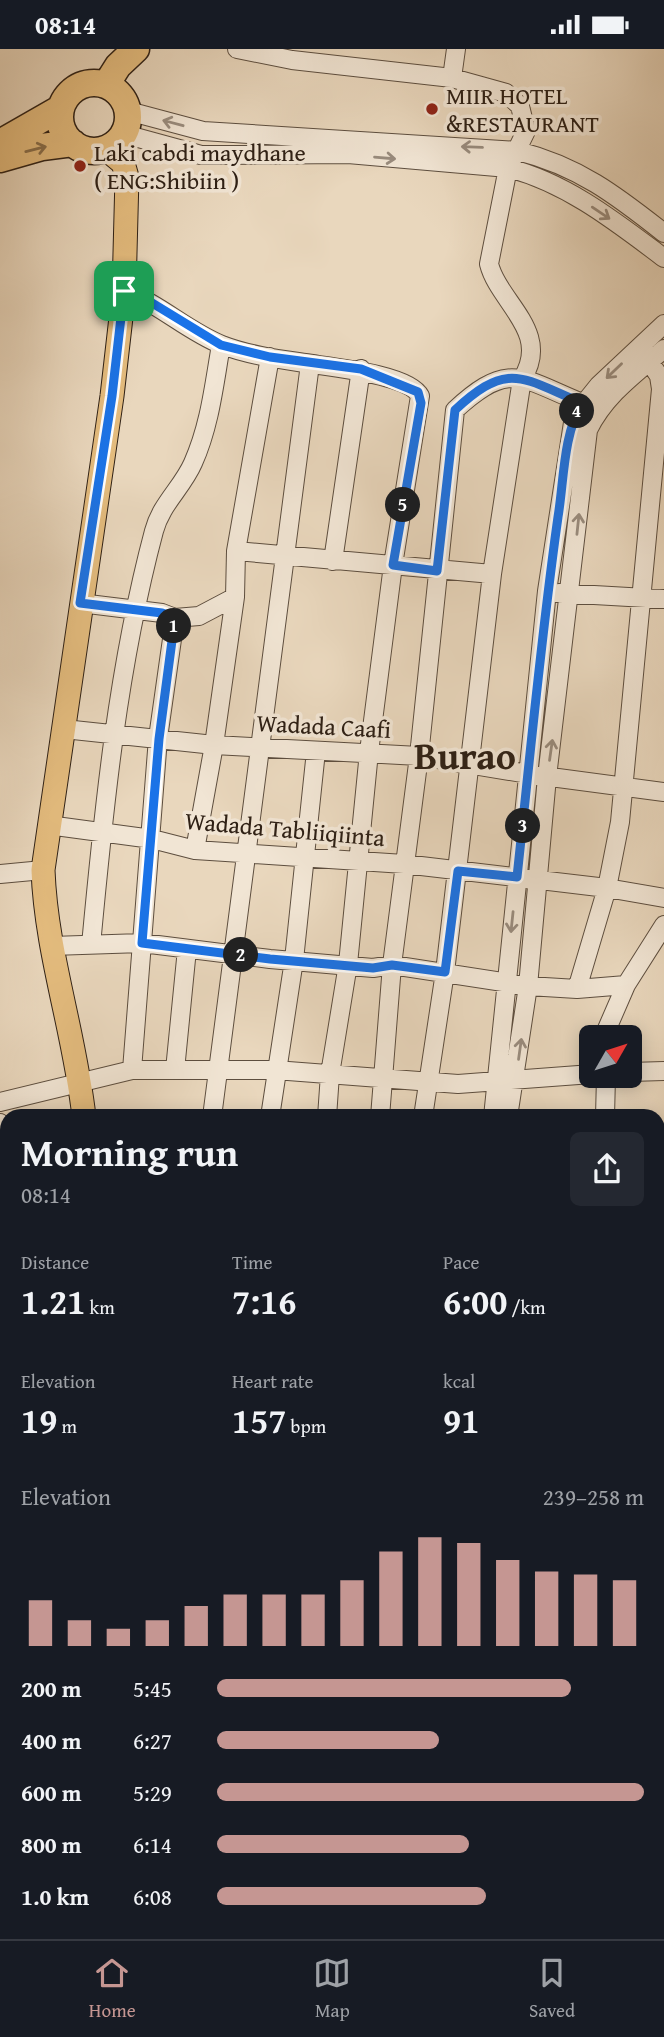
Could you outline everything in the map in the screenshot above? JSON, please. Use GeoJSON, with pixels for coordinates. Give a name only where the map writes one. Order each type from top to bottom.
{"type":"FeatureCollection","features":[{"type":"Feature","properties":{"kind":"highway"},"geometry":{"type":"LineString","coordinates":[[119,62],[124,100],[119,131],[83,149],[73,143],[60,121],[61,109],[73,90],[95,82],[119,62]]}},
{"type":"Feature","properties":{"kind":"highway"},"geometry":{"type":"LineString","coordinates":[[0,143],[61,109]]}},
{"type":"Feature","properties":{"kind":"highway"},"geometry":{"type":"LineString","coordinates":[[0,159],[42,147],[73,143]]}},
{"type":"Feature","properties":{"kind":"main road"},"geometry":{"type":"LineString","coordinates":[[84,1109],[82,1085],[44,908],[43,870],[112,396],[124,291],[127,177],[119,131]]}},
{"type":"Feature","properties":{"kind":"street"},"geometry":{"type":"LineString","coordinates":[[237,49],[292,59],[452,78],[506,93],[520,106],[526,131],[508,168],[489,264],[525,324],[530,357],[522,379],[492,574],[468,764],[458,871],[424,1109]]}},
{"type":"Feature","properties":{"kind":"street"},"geometry":{"type":"LineString","coordinates":[[452,78],[456,49]]}},
{"type":"Feature","properties":{"kind":"street"},"geometry":{"type":"LineString","coordinates":[[119,131],[203,131],[349,146],[508,168],[531,174],[566,190],[664,258]]}},
{"type":"Feature","properties":{"kind":"street"},"geometry":{"type":"LineString","coordinates":[[119,131],[201,155],[349,146],[518,151],[544,157],[594,180],[664,233]]}},
{"type":"Feature","properties":{"kind":"street"},"geometry":{"type":"LineString","coordinates":[[201,155],[203,131]]}},
{"type":"Feature","properties":{"kind":"street"},"geometry":{"type":"LineString","coordinates":[[124,291],[144,298],[221,345],[310,364],[361,369],[412,387],[420,396],[393,565],[369,752],[348,964],[330,1075],[328,1109]]}},
{"type":"Feature","properties":{"kind":"street"},"geometry":{"type":"LineString","coordinates":[[496,1109],[507,1081],[528,986],[547,777],[588,430],[598,409],[645,354],[664,324]]}},
{"type":"Feature","properties":{"kind":"street"},"geometry":{"type":"LineString","coordinates":[[91,945],[114,734],[133,610],[160,509],[173,495],[192,464],[208,423],[221,345]]}},
{"type":"Feature","properties":{"kind":"street"},"geometry":{"type":"LineString","coordinates":[[509,1109],[506,982],[547,591],[574,416],[582,403],[645,354],[664,349]]}},
{"type":"Feature","properties":{"kind":"street"},"geometry":{"type":"LineString","coordinates":[[577,989],[607,888],[625,787],[662,389],[645,354]]}},
{"type":"Feature","properties":{"kind":"street"},"geometry":{"type":"LineString","coordinates":[[195,850],[214,745],[235,597],[236,551],[270,357]]}},
{"type":"Feature","properties":{"kind":"street"},"geometry":{"type":"LineString","coordinates":[[213,1109],[310,364]]}},
{"type":"Feature","properties":{"kind":"street"},"geometry":{"type":"LineString","coordinates":[[333,561],[361,369]]}},
{"type":"Feature","properties":{"kind":"street"},"geometry":{"type":"LineString","coordinates":[[381,1109],[392,965],[419,756],[455,410],[485,383],[510,377],[522,379],[582,403]]}},
{"type":"Feature","properties":{"kind":"street"},"geometry":{"type":"LineString","coordinates":[[236,551],[492,574]]}},
{"type":"Feature","properties":{"kind":"street"},"geometry":{"type":"LineString","coordinates":[[547,591],[664,599]]}},
{"type":"Feature","properties":{"kind":"street"},"geometry":{"type":"LineString","coordinates":[[80,603],[175,618],[199,616],[235,597]]}},
{"type":"Feature","properties":{"kind":"street"},"geometry":{"type":"LineString","coordinates":[[132,1070],[159,739],[175,618]]}},
{"type":"Feature","properties":{"kind":"street","name":"Wadada Caafi"},"geometry":{"type":"LineString","coordinates":[[64,729],[214,745],[419,756],[528,775],[664,792]]}},
{"type":"Feature","properties":{"kind":"street"},"geometry":{"type":"LineString","coordinates":[[271,1109],[294,960],[316,751]]}},
{"type":"Feature","properties":{"kind":"street","name":"Wadada Tabliiqiinta"},"geometry":{"type":"LineString","coordinates":[[48,825],[152,839],[195,850],[404,864],[607,888],[664,898]]}},
{"type":"Feature","properties":{"kind":"street"},"geometry":{"type":"LineString","coordinates":[[0,874],[43,870]]}},
{"type":"Feature","properties":{"kind":"street"},"geometry":{"type":"LineString","coordinates":[[609,1025],[626,985],[663,930]]}},
{"type":"Feature","properties":{"kind":"street"},"geometry":{"type":"LineString","coordinates":[[52,946],[142,943],[373,968],[392,965],[528,986],[577,989],[626,985]]}},
{"type":"Feature","properties":{"kind":"street"},"geometry":{"type":"LineString","coordinates":[[175,1070],[187,949]]}},
{"type":"Feature","properties":{"kind":"street"},"geometry":{"type":"LineString","coordinates":[[0,1102],[82,1085],[132,1070],[275,1070],[426,1082],[507,1081],[579,1076]]}},
{"type":"Feature","properties":{"kind":"street"},"geometry":{"type":"LineString","coordinates":[[642,1072],[664,1071]]}},
{"type":"Feature","properties":{"kind":"street"},"geometry":{"type":"LineString","coordinates":[[605,1109],[606,1089]]}},
{"type":"Feature","properties":{"kind":"place","name":"MIIR HOTEL &RESTAURANT"},"geometry":{"type":"Point","coordinates":[432,109]}},
{"type":"Feature","properties":{"kind":"place","name":"Laki cabdi maydhane ( ENG:Shibiin )"},"geometry":{"type":"Point","coordinates":[80,166]}},
{"type":"Feature","properties":{"kind":"district","name":"Burao"},"geometry":{"type":"Point","coordinates":[465,755]}},
{"type":"Feature","properties":{"kind":"route"},"geometry":{"type":"LineString","coordinates":[[124,291],[144,298],[221,345],[310,364],[361,369],[412,387],[418,392],[421,403],[393,565],[437,571],[455,410],[485,383],[510,377],[522,379],[582,403],[574,416],[568,448],[547,591],[517,877],[458,871],[445,972],[392,965],[373,968],[270,959],[142,943],[159,739],[175,618],[162,613],[80,603],[112,396],[124,291]]}}]}
